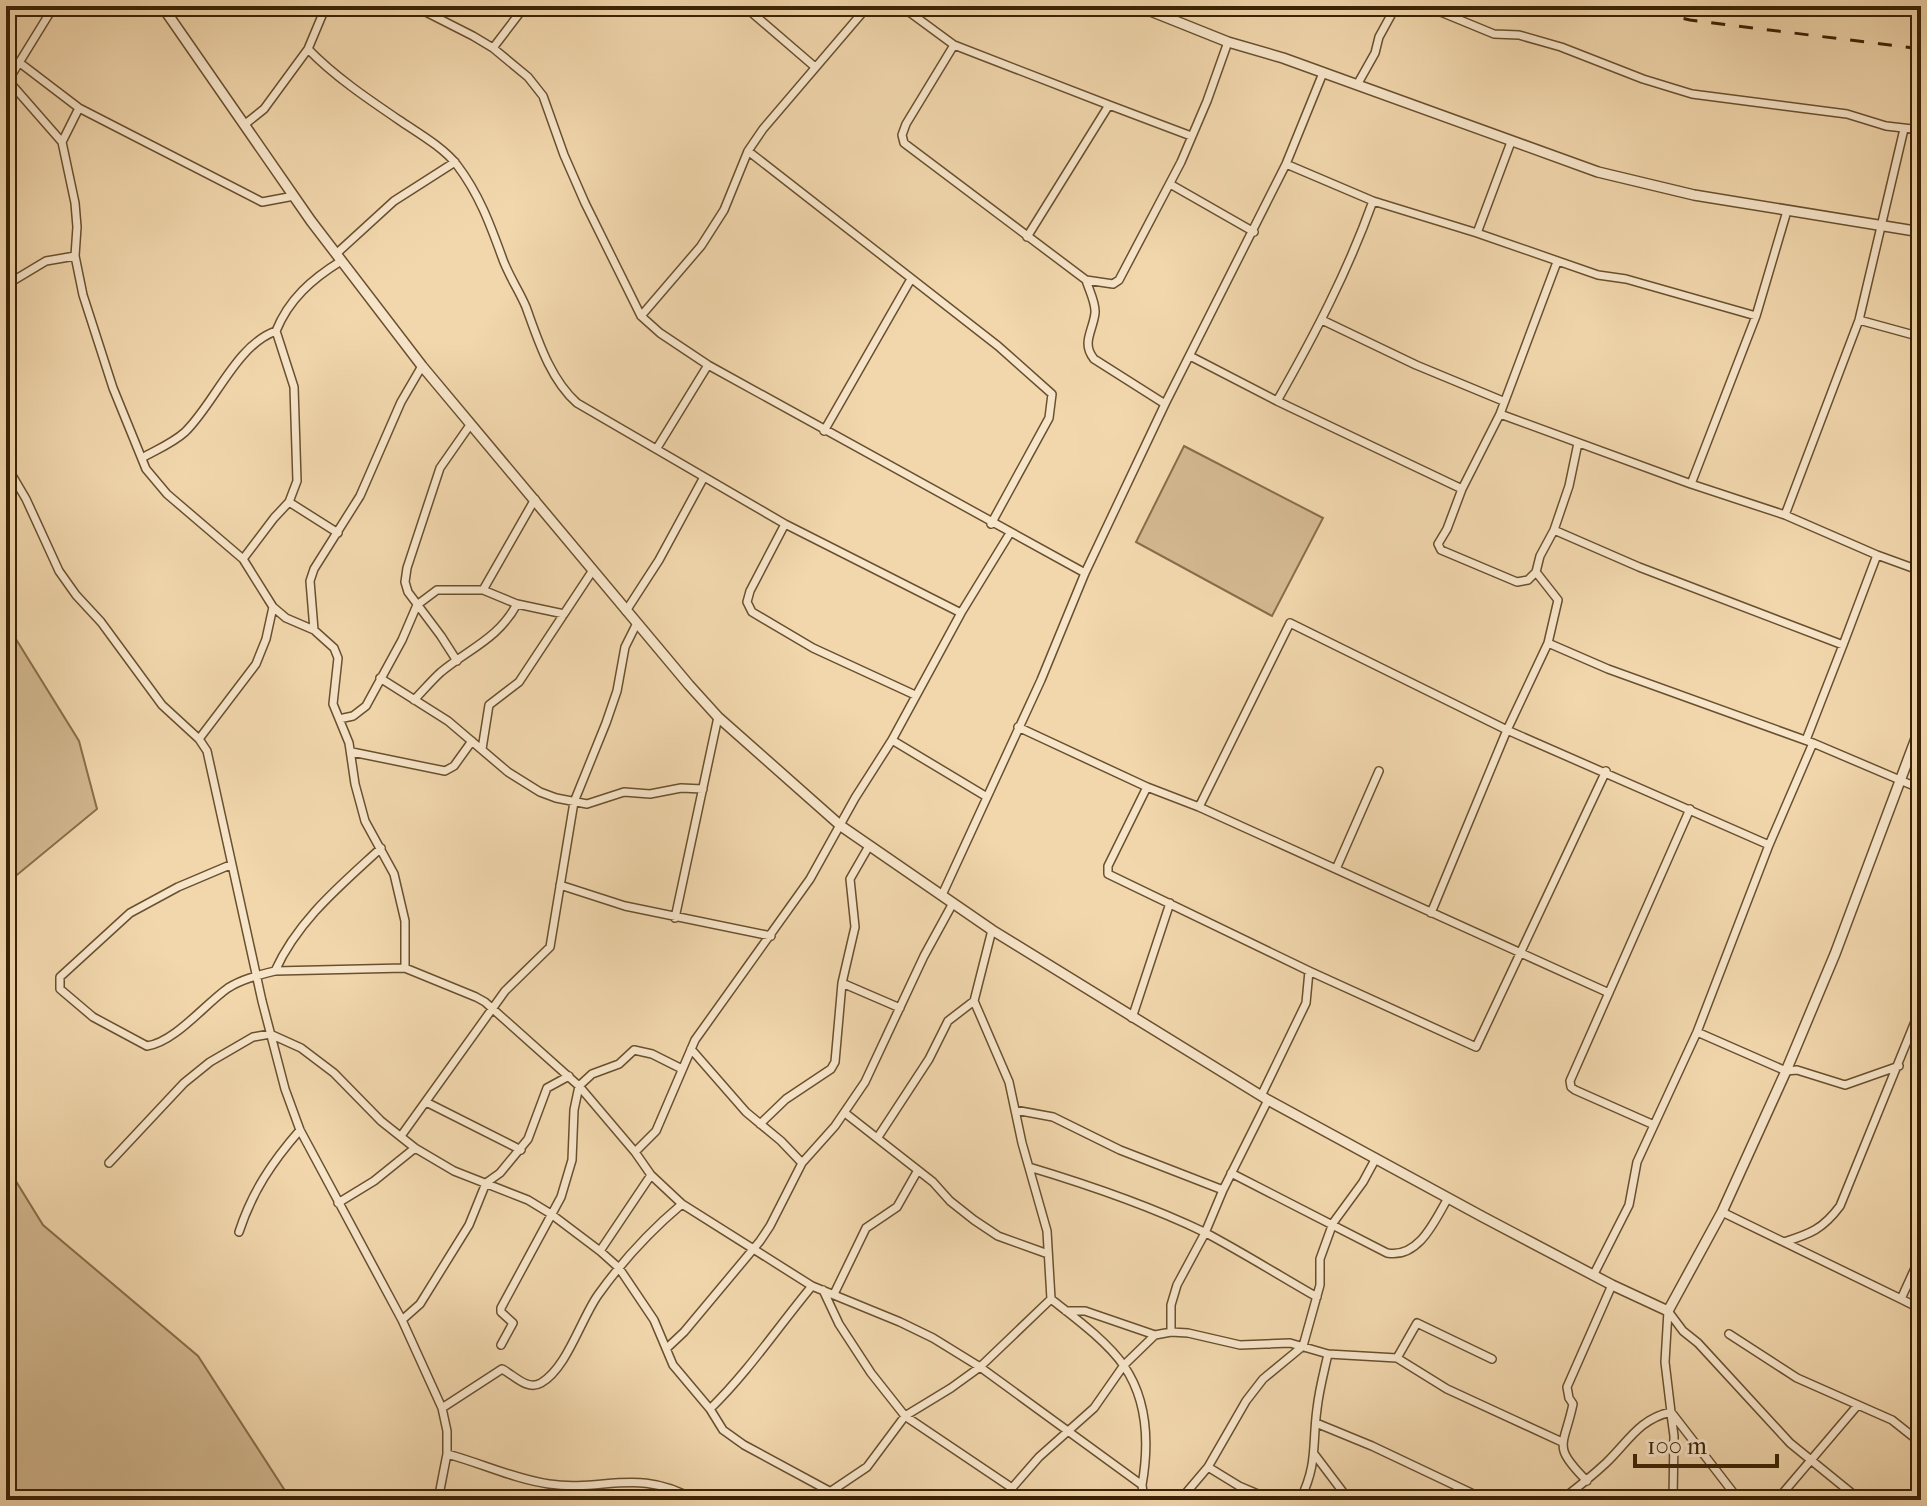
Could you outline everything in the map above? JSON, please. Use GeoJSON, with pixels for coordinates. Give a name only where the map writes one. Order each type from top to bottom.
{"type":"FeatureCollection","features":[{"type":"Feature","properties":{"kind":"street"},"geometry":{"type":"LineString","coordinates":[[54,6],[7,81],[62,142],[76,215],[75,256],[97,345],[146,469],[167,494],[243,559],[273,607],[286,618],[314,630],[334,648],[338,658],[332,696],[352,752],[355,784],[365,821],[394,874],[405,921],[405,968]]}},
{"type":"Feature","properties":{"kind":"street"},"geometry":{"type":"LineString","coordinates":[[162,6],[339,258],[470,425],[718,717],[841,826],[992,930],[1264,1098],[1612,1285],[1668,1311],[1764,1417],[1812,1462],[1860,1500]]}},
{"type":"Feature","properties":{"kind":"street"},"geometry":{"type":"LineString","coordinates":[[244,125],[264,109],[308,49],[326,6]]}},
{"type":"Feature","properties":{"kind":"street"},"geometry":{"type":"LineString","coordinates":[[414,6],[493,48],[528,77],[543,96],[585,203],[641,316],[660,333],[708,365],[824,431],[1085,573]]}},
{"type":"Feature","properties":{"kind":"street"},"geometry":{"type":"LineString","coordinates":[[493,48],[525,6]]}},
{"type":"Feature","properties":{"kind":"street"},"geometry":{"type":"LineString","coordinates":[[744,6],[815,67]]}},
{"type":"Feature","properties":{"kind":"street"},"geometry":{"type":"LineString","coordinates":[[641,316],[701,246],[724,210],[748,151],[868,6]]}},
{"type":"Feature","properties":{"kind":"street"},"geometry":{"type":"LineString","coordinates":[[901,6],[954,45],[1191,136]]}},
{"type":"Feature","properties":{"kind":"street"},"geometry":{"type":"LineString","coordinates":[[1138,6],[1228,42],[1283,58],[1511,142],[1611,175],[1694,195],[1921,232]]}},
{"type":"Feature","properties":{"kind":"street"},"geometry":{"type":"LineString","coordinates":[[1357,85],[1396,6]]}},
{"type":"Feature","properties":{"kind":"street"},"geometry":{"type":"LineString","coordinates":[[1426,6],[1494,34],[1519,35],[1561,47],[1692,94],[1847,114],[1904,129],[1921,130]]}},
{"type":"Feature","properties":{"kind":"street"},"geometry":{"type":"LineString","coordinates":[[954,45],[906,124],[902,135],[904,143],[1086,280],[1113,284],[1119,280],[1170,184],[1207,101],[1228,42]]}},
{"type":"Feature","properties":{"kind":"street"},"geometry":{"type":"LineString","coordinates":[[308,49],[455,162],[488,218],[502,259],[545,355],[568,394],[577,403],[785,524],[961,613]]}},
{"type":"Feature","properties":{"kind":"street"},"geometry":{"type":"LineString","coordinates":[[20,63],[79,108],[262,202],[294,196]]}},
{"type":"Feature","properties":{"kind":"street"},"geometry":{"type":"LineString","coordinates":[[942,895],[1053,651],[1085,573],[1165,404],[1254,232],[1323,73]]}},
{"type":"Feature","properties":{"kind":"street"},"geometry":{"type":"LineString","coordinates":[[1027,237],[1109,105]]}},
{"type":"Feature","properties":{"kind":"street"},"geometry":{"type":"LineString","coordinates":[[62,142],[79,108]]}},
{"type":"Feature","properties":{"kind":"street"},"geometry":{"type":"LineString","coordinates":[[1785,515],[1859,320],[1904,129]]}},
{"type":"Feature","properties":{"kind":"street"},"geometry":{"type":"LineString","coordinates":[[1477,233],[1511,142]]}},
{"type":"Feature","properties":{"kind":"street"},"geometry":{"type":"LineString","coordinates":[[748,151],[998,346],[1052,394],[1049,418],[991,524]]}},
{"type":"Feature","properties":{"kind":"street"},"geometry":{"type":"LineString","coordinates":[[142,458],[184,433],[242,357],[261,338],[276,331],[291,303],[303,289],[339,258],[394,201],[455,162]]}},
{"type":"Feature","properties":{"kind":"street"},"geometry":{"type":"LineString","coordinates":[[1286,164],[1373,201],[1557,262],[1756,316]]}},
{"type":"Feature","properties":{"kind":"street"},"geometry":{"type":"LineString","coordinates":[[1170,184],[1254,232]]}},
{"type":"Feature","properties":{"kind":"street"},"geometry":{"type":"LineString","coordinates":[[1277,401],[1322,320],[1359,240],[1373,201]]}},
{"type":"Feature","properties":{"kind":"street"},"geometry":{"type":"LineString","coordinates":[[1691,484],[1756,316],[1787,211]]}},
{"type":"Feature","properties":{"kind":"street"},"geometry":{"type":"LineString","coordinates":[[6,285],[46,261],[75,256]]}},
{"type":"Feature","properties":{"kind":"street"},"geometry":{"type":"LineString","coordinates":[[1557,262],[1500,414],[1438,544],[1441,550],[1517,582],[1528,580],[1536,572],[1540,556],[1554,530],[1569,486],[1578,443]]}},
{"type":"Feature","properties":{"kind":"street"},"geometry":{"type":"LineString","coordinates":[[824,431],[911,279]]}},
{"type":"Feature","properties":{"kind":"street"},"geometry":{"type":"LineString","coordinates":[[1086,280],[1095,310],[1088,336],[1088,352],[1094,359],[1165,404]]}},
{"type":"Feature","properties":{"kind":"street"},"geometry":{"type":"LineString","coordinates":[[1322,320],[1416,365],[1503,401]]}},
{"type":"Feature","properties":{"kind":"street"},"geometry":{"type":"LineString","coordinates":[[1859,320],[1921,337]]}},
{"type":"Feature","properties":{"kind":"street"},"geometry":{"type":"LineString","coordinates":[[243,559],[289,502],[297,481],[293,432],[295,401],[291,377],[276,331]]}},
{"type":"Feature","properties":{"kind":"street"},"geometry":{"type":"LineString","coordinates":[[1190,356],[1462,489]]}},
{"type":"Feature","properties":{"kind":"street"},"geometry":{"type":"LineString","coordinates":[[657,448],[708,365]]}},
{"type":"Feature","properties":{"kind":"street"},"geometry":{"type":"LineString","coordinates":[[314,630],[310,581],[320,557],[360,496],[401,402],[422,366]]}},
{"type":"Feature","properties":{"kind":"street"},"geometry":{"type":"LineString","coordinates":[[1500,414],[1785,515],[1921,571]]}},
{"type":"Feature","properties":{"kind":"street"},"geometry":{"type":"LineString","coordinates":[[457,661],[408,592],[405,582],[440,468],[470,425]]}},
{"type":"Feature","properties":{"kind":"street"},"geometry":{"type":"LineString","coordinates":[[6,465],[26,499],[59,571],[162,705],[199,739],[207,751],[230,865],[285,1089],[300,1130],[402,1320],[442,1408],[447,1431],[447,1454],[438,1500]]}},
{"type":"Feature","properties":{"kind":"street"},"geometry":{"type":"LineString","coordinates":[[626,611],[659,560],[704,477]]}},
{"type":"Feature","properties":{"kind":"street"},"geometry":{"type":"LineString","coordinates":[[483,590],[535,499]]}},
{"type":"Feature","properties":{"kind":"street"},"geometry":{"type":"LineString","coordinates":[[289,502],[338,533]]}},
{"type":"Feature","properties":{"kind":"street"},"geometry":{"type":"LineString","coordinates":[[785,524],[750,591],[747,602],[752,612],[813,648],[915,695]]}},
{"type":"Feature","properties":{"kind":"street"},"geometry":{"type":"LineString","coordinates":[[1554,530],[1639,567],[1843,645]]}},
{"type":"Feature","properties":{"kind":"street"},"geometry":{"type":"LineString","coordinates":[[635,1152],[656,1131],[691,1049],[724,996],[810,879],[1010,533]]}},
{"type":"Feature","properties":{"kind":"street"},"geometry":{"type":"LineString","coordinates":[[1594,1274],[1629,1205],[1637,1162],[1697,1032],[1810,741],[1877,555]]}},
{"type":"Feature","properties":{"kind":"street"},"geometry":{"type":"LineString","coordinates":[[482,749],[487,734],[489,705],[519,682],[593,570]]}},
{"type":"Feature","properties":{"kind":"street"},"geometry":{"type":"LineString","coordinates":[[1431,913],[1507,730],[1548,643],[1558,600],[1536,572]]}},
{"type":"Feature","properties":{"kind":"street"},"geometry":{"type":"LineString","coordinates":[[339,719],[353,716],[366,706],[417,605],[437,590],[483,590],[517,604],[564,614]]}},
{"type":"Feature","properties":{"kind":"street"},"geometry":{"type":"LineString","coordinates":[[414,700],[441,673],[490,639],[507,623],[517,604]]}},
{"type":"Feature","properties":{"kind":"street"},"geometry":{"type":"LineString","coordinates":[[199,739],[256,664],[266,639],[273,607]]}},
{"type":"Feature","properties":{"kind":"street"},"geometry":{"type":"LineString","coordinates":[[401,1136],[505,991],[550,947],[574,802],[606,723],[617,691],[625,647],[637,623]]}},
{"type":"Feature","properties":{"kind":"street"},"geometry":{"type":"LineString","coordinates":[[1199,807],[1290,623],[1507,730],[1769,845]]}},
{"type":"Feature","properties":{"kind":"street"},"geometry":{"type":"LineString","coordinates":[[1548,643],[1608,669],[1810,741],[1921,789]]}},
{"type":"Feature","properties":{"kind":"street"},"geometry":{"type":"LineString","coordinates":[[380,678],[448,721],[508,772],[540,792],[574,802],[597,802],[624,792],[650,794],[681,788],[703,789]]}},
{"type":"Feature","properties":{"kind":"street"},"geometry":{"type":"LineString","coordinates":[[675,918],[718,717]]}},
{"type":"Feature","properties":{"kind":"street"},"geometry":{"type":"LineString","coordinates":[[1673,1500],[1674,1436],[1665,1362],[1668,1311],[1722,1212],[1786,1071],[1835,954],[1921,725]]}},
{"type":"Feature","properties":{"kind":"street"},"geometry":{"type":"LineString","coordinates":[[1018,727],[1609,993]]}},
{"type":"Feature","properties":{"kind":"street"},"geometry":{"type":"LineString","coordinates":[[892,740],[987,797]]}},
{"type":"Feature","properties":{"kind":"street"},"geometry":{"type":"LineString","coordinates":[[352,752],[445,771],[454,766],[472,741]]}},
{"type":"Feature","properties":{"kind":"street"},"geometry":{"type":"LineString","coordinates":[[1336,869],[1379,771]]}},
{"type":"Feature","properties":{"kind":"street"},"geometry":{"type":"LineString","coordinates":[[1147,787],[1107,871],[1111,876],[1476,1047],[1606,771]]}},
{"type":"Feature","properties":{"kind":"street"},"geometry":{"type":"LineString","coordinates":[[1654,1125],[1571,1087],[1570,1081],[1690,809]]}},
{"type":"Feature","properties":{"kind":"street"},"geometry":{"type":"LineString","coordinates":[[760,1124],[786,1099],[831,1069],[835,1062],[842,983],[855,927],[850,879],[869,846]]}},
{"type":"Feature","properties":{"kind":"street"},"geometry":{"type":"LineString","coordinates":[[275,971],[287,946],[323,901],[381,848]]}},
{"type":"Feature","properties":{"kind":"street"},"geometry":{"type":"LineString","coordinates":[[230,865],[178,887],[130,913],[75,961],[58,982],[60,989],[93,1017],[147,1046],[153,1046],[180,1028],[230,987],[256,975],[275,971],[405,968],[476,997],[493,1008],[579,1086],[651,1175],[682,1204],[812,1286],[933,1338],[980,1367],[1142,1485]]}},
{"type":"Feature","properties":{"kind":"street"},"geometry":{"type":"LineString","coordinates":[[560,885],[625,906],[771,936]]}},
{"type":"Feature","properties":{"kind":"street"},"geometry":{"type":"LineString","coordinates":[[667,1348],[754,1249],[770,1226],[802,1163],[845,1113],[865,1082],[924,956],[953,903]]}},
{"type":"Feature","properties":{"kind":"street"},"geometry":{"type":"LineString","coordinates":[[1132,1018],[1170,903]]}},
{"type":"Feature","properties":{"kind":"street"},"geometry":{"type":"LineString","coordinates":[[992,930],[974,1001],[1009,1082],[1047,1231],[1051,1299],[1124,1365],[1139,1395],[1148,1453],[1142,1485],[1144,1500]]}},
{"type":"Feature","properties":{"kind":"street"},"geometry":{"type":"LineString","coordinates":[[1171,1332],[1171,1305],[1177,1285],[1205,1233],[1306,1003],[1309,971]]}},
{"type":"Feature","properties":{"kind":"street"},"geometry":{"type":"LineString","coordinates":[[842,983],[900,1008]]}},
{"type":"Feature","properties":{"kind":"street"},"geometry":{"type":"LineString","coordinates":[[878,1137],[929,1059],[948,1021],[974,1001]]}},
{"type":"Feature","properties":{"kind":"street"},"geometry":{"type":"LineString","coordinates":[[1784,1242],[1812,1233],[1828,1222],[1840,1206],[1921,1007]]}},
{"type":"Feature","properties":{"kind":"street"},"geometry":{"type":"LineString","coordinates":[[1697,1032],[1786,1071],[1797,1070],[1845,1085],[1899,1066]]}},
{"type":"Feature","properties":{"kind":"street"},"geometry":{"type":"LineString","coordinates":[[109,1163],[184,1083],[210,1062],[253,1037],[270,1034],[301,1048],[334,1073],[381,1121],[415,1148],[454,1171],[528,1200],[600,1251],[619,1268],[654,1320],[673,1365],[710,1409],[723,1430],[744,1445],[831,1492],[837,1500]]}},
{"type":"Feature","properties":{"kind":"street"},"geometry":{"type":"LineString","coordinates":[[691,1049],[723,1087],[802,1163]]}},
{"type":"Feature","properties":{"kind":"street"},"geometry":{"type":"LineString","coordinates":[[501,1345],[513,1323],[501,1312],[501,1308],[561,1197],[572,1160],[574,1110],[579,1086],[592,1074],[619,1064],[634,1050],[682,1069]]}},
{"type":"Feature","properties":{"kind":"street"},"geometry":{"type":"LineString","coordinates":[[402,1320],[420,1304],[469,1225],[486,1183],[500,1173],[528,1139],[547,1088],[569,1076]]}},
{"type":"Feature","properties":{"kind":"street"},"geometry":{"type":"LineString","coordinates":[[426,1102],[521,1150]]}},
{"type":"Feature","properties":{"kind":"street"},"geometry":{"type":"LineString","coordinates":[[1015,1110],[1053,1117],[1120,1150],[1223,1190]]}},
{"type":"Feature","properties":{"kind":"street"},"geometry":{"type":"LineString","coordinates":[[845,1113],[933,1182],[950,1201],[998,1236],[1048,1254]]}},
{"type":"Feature","properties":{"kind":"street"},"geometry":{"type":"LineString","coordinates":[[239,1232],[266,1172],[300,1130]]}},
{"type":"Feature","properties":{"kind":"street"},"geometry":{"type":"LineString","coordinates":[[338,1203],[374,1181],[415,1148]]}},
{"type":"Feature","properties":{"kind":"street"},"geometry":{"type":"LineString","coordinates":[[1180,1500],[1208,1467],[1246,1401],[1263,1379],[1303,1346],[1321,1279],[1320,1259],[1333,1223],[1376,1158]]}},
{"type":"Feature","properties":{"kind":"street"},"geometry":{"type":"LineString","coordinates":[[1029,1167],[1110,1192],[1205,1233],[1317,1297]]}},
{"type":"Feature","properties":{"kind":"street"},"geometry":{"type":"LineString","coordinates":[[834,1294],[866,1228],[897,1207],[918,1170]]}},
{"type":"Feature","properties":{"kind":"street"},"geometry":{"type":"LineString","coordinates":[[1231,1173],[1395,1255],[1422,1240],[1448,1198]]}},
{"type":"Feature","properties":{"kind":"street"},"geometry":{"type":"LineString","coordinates":[[600,1251],[651,1175]]}},
{"type":"Feature","properties":{"kind":"street"},"geometry":{"type":"LineString","coordinates":[[442,1408],[502,1369],[528,1385],[541,1383],[559,1365],[589,1309],[619,1268],[642,1239],[682,1204]]}},
{"type":"Feature","properties":{"kind":"street"},"geometry":{"type":"LineString","coordinates":[[1722,1212],[1921,1309]]}},
{"type":"Feature","properties":{"kind":"street"},"geometry":{"type":"LineString","coordinates":[[1901,1299],[1921,1255]]}},
{"type":"Feature","properties":{"kind":"street"},"geometry":{"type":"LineString","coordinates":[[1587,1481],[1564,1454],[1562,1442],[1573,1404],[1567,1392],[1569,1380],[1612,1285]]}},
{"type":"Feature","properties":{"kind":"street"},"geometry":{"type":"LineString","coordinates":[[710,1409],[733,1386],[812,1286]]}},
{"type":"Feature","properties":{"kind":"street"},"geometry":{"type":"LineString","coordinates":[[823,1290],[839,1324],[871,1373],[905,1416],[1012,1488],[1015,1500]]}},
{"type":"Feature","properties":{"kind":"street"},"geometry":{"type":"LineString","coordinates":[[818,1500],[867,1467],[905,1416],[980,1367],[1051,1299]]}},
{"type":"Feature","properties":{"kind":"street"},"geometry":{"type":"LineString","coordinates":[[1066,1311],[1085,1311],[1155,1335],[1188,1333],[1240,1345],[1275,1342],[1328,1354],[1397,1358],[1447,1389],[1562,1442]]}},
{"type":"Feature","properties":{"kind":"street"},"geometry":{"type":"LineString","coordinates":[[1397,1358],[1417,1323],[1492,1359]]}},
{"type":"Feature","properties":{"kind":"street"},"geometry":{"type":"LineString","coordinates":[[1729,1334],[1797,1378],[1892,1420],[1921,1443]]}},
{"type":"Feature","properties":{"kind":"street"},"geometry":{"type":"LineString","coordinates":[[1012,1488],[1039,1457],[1094,1408],[1124,1365],[1155,1335]]}},
{"type":"Feature","properties":{"kind":"street"},"geometry":{"type":"LineString","coordinates":[[1300,1500],[1309,1482],[1315,1455],[1316,1411],[1328,1354]]}},
{"type":"Feature","properties":{"kind":"street"},"geometry":{"type":"LineString","coordinates":[[1777,1500],[1857,1406]]}},
{"type":"Feature","properties":{"kind":"street"},"geometry":{"type":"LineString","coordinates":[[1561,1500],[1587,1481],[1643,1423],[1654,1415],[1671,1412]]}},
{"type":"Feature","properties":{"kind":"street"},"geometry":{"type":"LineString","coordinates":[[1671,1412],[1739,1500]]}},
{"type":"Feature","properties":{"kind":"street"},"geometry":{"type":"LineString","coordinates":[[1316,1423],[1486,1500]]}},
{"type":"Feature","properties":{"kind":"street"},"geometry":{"type":"LineString","coordinates":[[447,1454],[531,1481],[575,1485],[638,1481],[661,1486],[695,1500]]}},
{"type":"Feature","properties":{"kind":"street"},"geometry":{"type":"LineString","coordinates":[[1315,1455],[1349,1500]]}},
{"type":"Feature","properties":{"kind":"street"},"geometry":{"type":"LineString","coordinates":[[1208,1467],[1239,1486],[1272,1500]]}},
{"type":"Feature","properties":{"kind":"shaded area"},"geometry":{"type":"Polygon","coordinates":[[[1184,446],[1323,518],[1272,616],[1136,542],[1184,446]]]}},
{"type":"Feature","properties":{"kind":"shaded area"},"geometry":{"type":"Polygon","coordinates":[[[6,623],[79,741],[97,809],[6,884],[6,623]]]}},
{"type":"Feature","properties":{"kind":"shaded area"},"geometry":{"type":"Polygon","coordinates":[[[6,1165],[43,1225],[198,1356],[291,1500],[6,1500],[6,1165]]]}},
{"type":"Feature","properties":{"kind":"railway"},"geometry":{"type":"LineString","coordinates":[[1629,6],[1690,20],[1921,49]]}}]}
